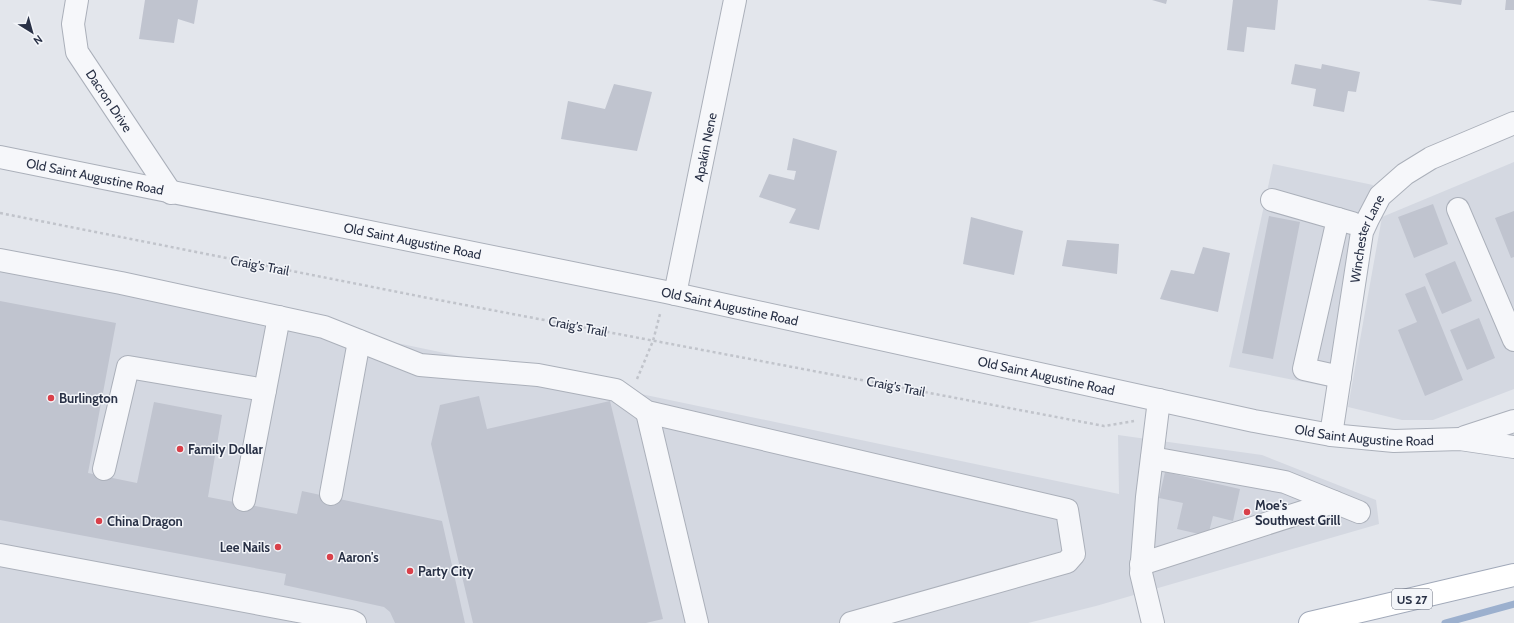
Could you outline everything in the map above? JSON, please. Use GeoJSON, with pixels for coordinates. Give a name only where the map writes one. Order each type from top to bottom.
{"type":"FeatureCollection","features":[{"type":"Feature","properties":{"kind":"main road","name":"US 27"},"geometry":{"type":"LineString","coordinates":[[1310,623],[1514,575]]}},
{"type":"Feature","properties":{"kind":"street","name":"Dacron Drive"},"geometry":{"type":"LineString","coordinates":[[77,0],[73,24],[77,52],[171,193]]}},
{"type":"Feature","properties":{"kind":"street","name":"Apakin Nene"},"geometry":{"type":"LineString","coordinates":[[670,293],[735,0]]}},
{"type":"Feature","properties":{"kind":"street","name":"Winchester Lane"},"geometry":{"type":"LineString","coordinates":[[1331,435],[1362,232],[1380,196],[1405,174],[1431,158],[1514,123]]}},
{"type":"Feature","properties":{"kind":"street","name":"Old Saint Augustine Road"},"geometry":{"type":"LineString","coordinates":[[0,157],[171,193],[670,293],[1158,409],[1254,421],[1331,435],[1394,441],[1460,439]]}},
{"type":"Feature","properties":{"kind":"street"},"geometry":{"type":"LineString","coordinates":[[1272,200],[1365,226]]}},
{"type":"Feature","properties":{"kind":"street"},"geometry":{"type":"LineString","coordinates":[[1458,209],[1514,340]]}},
{"type":"Feature","properties":{"kind":"street"},"geometry":{"type":"LineString","coordinates":[[1338,219],[1304,369],[1340,377]]}},
{"type":"Feature","properties":{"kind":"street"},"geometry":{"type":"LineString","coordinates":[[0,260],[120,283],[324,327],[420,365],[538,375],[616,390],[647,412],[1067,510],[1074,554],[1067,562],[851,623]]}},
{"type":"Feature","properties":{"kind":"street"},"geometry":{"type":"LineString","coordinates":[[244,500],[279,317]]}},
{"type":"Feature","properties":{"kind":"street"},"geometry":{"type":"LineString","coordinates":[[331,494],[359,341]]}},
{"type":"Feature","properties":{"kind":"street"},"geometry":{"type":"LineString","coordinates":[[104,469],[128,367],[265,390]]}},
{"type":"Feature","properties":{"kind":"street"},"geometry":{"type":"LineString","coordinates":[[1152,623],[1141,573],[1141,564],[1158,409]]}},
{"type":"Feature","properties":{"kind":"street"},"geometry":{"type":"LineString","coordinates":[[647,412],[697,623]]}},
{"type":"Feature","properties":{"kind":"street"},"geometry":{"type":"LineString","coordinates":[[1460,439],[1514,422]]}},
{"type":"Feature","properties":{"kind":"street"},"geometry":{"type":"LineString","coordinates":[[1460,439],[1514,447]]}},
{"type":"Feature","properties":{"kind":"street"},"geometry":{"type":"LineString","coordinates":[[1152,458],[1285,482],[1359,512]]}},
{"type":"Feature","properties":{"kind":"street"},"geometry":{"type":"LineString","coordinates":[[1141,564],[1334,502]]}},
{"type":"Feature","properties":{"kind":"street"},"geometry":{"type":"LineString","coordinates":[[0,555],[323,619],[355,623]]}},
{"type":"Feature","properties":{"kind":"path","name":"Craig's Trail"},"geometry":{"type":"LineString","coordinates":[[0,213],[420,297],[1104,426],[1158,409]]}},
{"type":"Feature","properties":{"kind":"path"},"geometry":{"type":"LineString","coordinates":[[628,399],[653,341],[670,293]]}},
{"type":"Feature","properties":{"kind":"shaded area"},"geometry":{"type":"Polygon","coordinates":[[[1514,162],[1514,389],[1433,420],[1402,420],[1348,407],[1382,217],[1514,162]]]}},
{"type":"Feature","properties":{"kind":"shaded area"},"geometry":{"type":"Polygon","coordinates":[[[1273,164],[1373,185],[1329,387],[1229,367],[1273,164]]]}},
{"type":"Feature","properties":{"kind":"shaded area"},"geometry":{"type":"Polygon","coordinates":[[[0,260],[1119,494],[1118,435],[1262,455],[1376,500],[1379,524],[1096,606],[1028,623],[0,623],[0,260]]]}},
{"type":"Feature","properties":{"kind":"building"},"geometry":{"type":"Polygon","coordinates":[[[145,0],[198,0],[194,24],[178,19],[174,43],[139,39],[145,0]]]}},
{"type":"Feature","properties":{"kind":"building"},"geometry":{"type":"Polygon","coordinates":[[[1152,0],[1167,0],[1166,4],[1152,0]]]}},
{"type":"Feature","properties":{"kind":"building"},"geometry":{"type":"Polygon","coordinates":[[[1233,0],[1278,0],[1275,30],[1247,27],[1244,52],[1227,50],[1233,0]]]}},
{"type":"Feature","properties":{"kind":"building"},"geometry":{"type":"Polygon","coordinates":[[[1427,0],[1462,0],[1461,5],[1427,0]]]}},
{"type":"Feature","properties":{"kind":"building"},"geometry":{"type":"Polygon","coordinates":[[[1506,0],[1514,0],[1514,10],[1505,10],[1506,0]]]}},
{"type":"Feature","properties":{"kind":"building"},"geometry":{"type":"Polygon","coordinates":[[[1295,64],[1321,69],[1322,64],[1360,72],[1356,92],[1348,91],[1344,112],[1313,106],[1316,89],[1291,84],[1295,64]]]}},
{"type":"Feature","properties":{"kind":"building"},"geometry":{"type":"Polygon","coordinates":[[[614,84],[652,92],[637,151],[561,139],[568,101],[605,109],[614,84]]]}},
{"type":"Feature","properties":{"kind":"building"},"geometry":{"type":"Polygon","coordinates":[[[793,138],[837,151],[819,230],[789,223],[796,209],[759,197],[769,174],[794,180],[796,171],[787,170],[793,138]]]}},
{"type":"Feature","properties":{"kind":"building"},"geometry":{"type":"Polygon","coordinates":[[[1433,204],[1448,244],[1414,258],[1398,217],[1433,204]]]}},
{"type":"Feature","properties":{"kind":"building"},"geometry":{"type":"Polygon","coordinates":[[[1514,211],[1514,257],[1511,258],[1495,218],[1514,211]]]}},
{"type":"Feature","properties":{"kind":"building"},"geometry":{"type":"Polygon","coordinates":[[[1269,216],[1300,222],[1273,359],[1242,353],[1269,216]]]}},
{"type":"Feature","properties":{"kind":"building"},"geometry":{"type":"Polygon","coordinates":[[[971,217],[1023,231],[1014,275],[963,264],[971,217]]]}},
{"type":"Feature","properties":{"kind":"building"},"geometry":{"type":"Polygon","coordinates":[[[1067,240],[1119,244],[1117,274],[1062,266],[1067,240]]]}},
{"type":"Feature","properties":{"kind":"building"},"geometry":{"type":"Polygon","coordinates":[[[1203,247],[1230,253],[1218,312],[1160,299],[1171,270],[1194,274],[1203,247]]]}},
{"type":"Feature","properties":{"kind":"building"},"geometry":{"type":"Polygon","coordinates":[[[1455,261],[1472,301],[1442,314],[1425,274],[1455,261]]]}},
{"type":"Feature","properties":{"kind":"building"},"geometry":{"type":"Polygon","coordinates":[[[1425,286],[1463,380],[1425,396],[1398,330],[1417,322],[1405,294],[1425,286]]]}},
{"type":"Feature","properties":{"kind":"building"},"geometry":{"type":"Polygon","coordinates":[[[0,301],[116,323],[88,473],[137,483],[154,402],[222,415],[208,497],[297,514],[302,491],[442,521],[465,623],[395,623],[390,612],[384,607],[284,585],[286,574],[0,520],[0,301]]]}},
{"type":"Feature","properties":{"kind":"building"},"geometry":{"type":"Polygon","coordinates":[[[1479,318],[1495,358],[1467,370],[1450,330],[1479,318]]]}},
{"type":"Feature","properties":{"kind":"building"},"geometry":{"type":"Polygon","coordinates":[[[479,396],[487,429],[610,401],[663,619],[646,623],[473,623],[431,444],[440,405],[479,396]]]}},
{"type":"Feature","properties":{"kind":"building"},"geometry":{"type":"Polygon","coordinates":[[[1165,472],[1240,489],[1233,521],[1213,516],[1208,536],[1177,529],[1183,503],[1159,498],[1165,472]]]}},
{"type":"Feature","properties":{"kind":"waterway"},"geometry":{"type":"LineString","coordinates":[[1445,623],[1514,604]]}},
{"type":"Feature","properties":{"kind":"place","name":"Burlington"},"geometry":{"type":"Point","coordinates":[51,398]}},
{"type":"Feature","properties":{"kind":"place","name":"Family Dollar"},"geometry":{"type":"Point","coordinates":[180,449]}},
{"type":"Feature","properties":{"kind":"place","name":"Moe's Southwest Grill"},"geometry":{"type":"Point","coordinates":[1247,512]}},
{"type":"Feature","properties":{"kind":"place","name":"China Dragon"},"geometry":{"type":"Point","coordinates":[99,521]}},
{"type":"Feature","properties":{"kind":"place","name":"Lee Nails"},"geometry":{"type":"Point","coordinates":[278,547]}},
{"type":"Feature","properties":{"kind":"place","name":"Aaron's"},"geometry":{"type":"Point","coordinates":[330,557]}},
{"type":"Feature","properties":{"kind":"place","name":"Party City"},"geometry":{"type":"Point","coordinates":[410,571]}}]}
